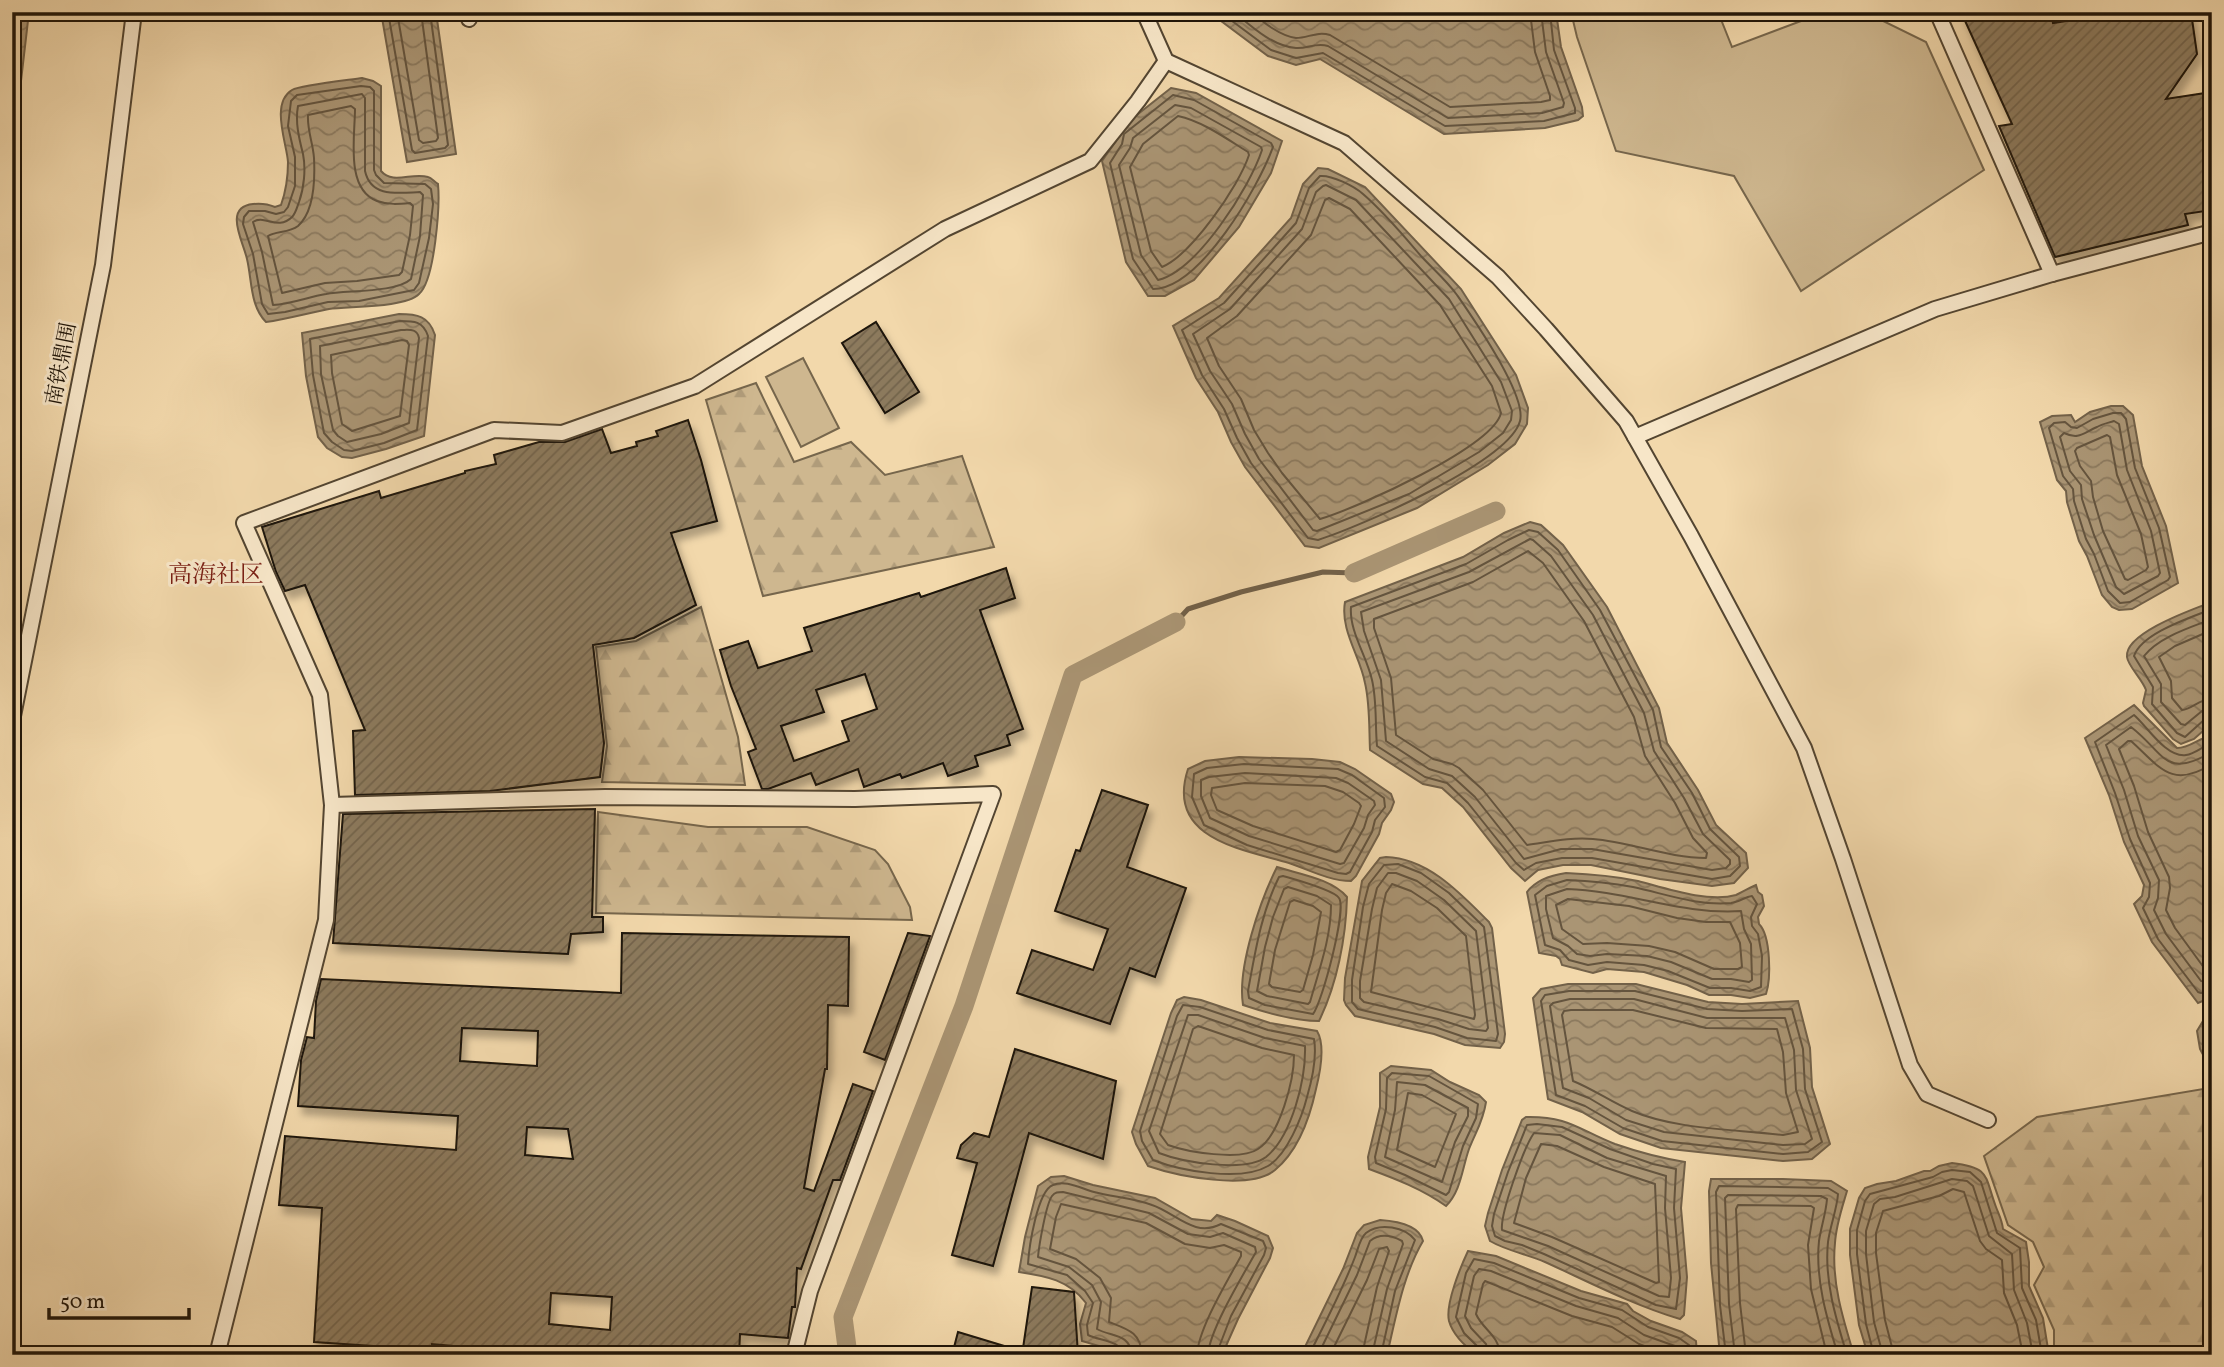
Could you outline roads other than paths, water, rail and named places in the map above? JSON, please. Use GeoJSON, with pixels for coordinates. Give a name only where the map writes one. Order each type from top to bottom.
{"type":"FeatureCollection","features":[{"type":"Feature","properties":{"kind":"street","name":"南铁鼎围"},"geometry":{"type":"LineString","coordinates":[[12,721],[103,265],[134,12]]}},
{"type":"Feature","properties":{"kind":"street"},"geometry":{"type":"LineString","coordinates":[[131,35],[144,12]]}},
{"type":"Feature","properties":{"kind":"street"},"geometry":{"type":"LineString","coordinates":[[1144,12],[1166,61],[1344,143],[1498,277],[1626,421],[1691,536],[1804,748],[1910,1065],[1927,1094],[1988,1120]]}},
{"type":"Feature","properties":{"kind":"street"},"geometry":{"type":"LineString","coordinates":[[1937,12],[2052,274]]}},
{"type":"Feature","properties":{"kind":"street"},"geometry":{"type":"LineString","coordinates":[[217,1355],[326,920],[332,805],[320,695],[244,523],[494,430],[562,433],[695,386],[945,229],[1090,162],[1139,101],[1166,61]]}},
{"type":"Feature","properties":{"kind":"street"},"geometry":{"type":"LineString","coordinates":[[1635,437],[1935,309],[2052,274],[2212,232]]}},
{"type":"Feature","properties":{"kind":"street"},"geometry":{"type":"LineString","coordinates":[[332,805],[605,797],[855,799],[993,794],[810,1291],[794,1355]]}},
{"type":"Feature","properties":{"kind":"water"},"geometry":{"type":"Polygon","coordinates":[[[12,12],[29,12],[19,98],[12,131],[12,12]]]}},
{"type":"Feature","properties":{"kind":"water"},"geometry":{"type":"Polygon","coordinates":[[[381,12],[436,12],[456,154],[407,162],[381,12]]]}},
{"type":"Feature","properties":{"kind":"water"},"geometry":{"type":"Polygon","coordinates":[[[1209,12],[1556,12],[1561,47],[1583,116],[1578,120],[1545,128],[1444,134],[1320,59],[1296,65],[1268,56],[1209,12]]]}},
{"type":"Feature","properties":{"kind":"water"},"geometry":{"type":"Polygon","coordinates":[[[362,78],[381,86],[381,171],[397,178],[428,177],[438,184],[435,242],[429,274],[419,294],[402,302],[329,309],[266,322],[254,301],[247,259],[237,226],[239,211],[244,206],[253,204],[275,207],[281,205],[288,168],[281,124],[285,96],[297,88],[362,78]]]}},
{"type":"Feature","properties":{"kind":"water"},"geometry":{"type":"Polygon","coordinates":[[[1171,88],[1196,93],[1282,141],[1271,173],[1239,227],[1194,280],[1165,296],[1148,296],[1126,262],[1102,161],[1116,141],[1114,133],[1171,88]]]}},
{"type":"Feature","properties":{"kind":"water"},"geometry":{"type":"Polygon","coordinates":[[[1318,168],[1328,169],[1365,187],[1461,289],[1516,375],[1528,408],[1527,424],[1515,444],[1488,465],[1417,508],[1319,548],[1305,546],[1245,467],[1218,412],[1196,378],[1173,326],[1219,298],[1291,218],[1303,184],[1318,168]]]}},
{"type":"Feature","properties":{"kind":"water"},"geometry":{"type":"Polygon","coordinates":[[[399,314],[422,317],[435,335],[424,436],[352,458],[342,457],[327,448],[318,437],[306,376],[302,333],[399,314]]]}},
{"type":"Feature","properties":{"kind":"water"},"geometry":{"type":"Polygon","coordinates":[[[2111,406],[2123,406],[2133,415],[2142,466],[2166,526],[2178,583],[2132,609],[2119,610],[2112,607],[2102,595],[2079,541],[2066,491],[2057,480],[2040,422],[2052,416],[2071,415],[2075,422],[2090,412],[2111,406]]]}},
{"type":"Feature","properties":{"kind":"water"},"geometry":{"type":"Polygon","coordinates":[[[1530,522],[1541,525],[1563,545],[1607,607],[1659,708],[1667,743],[1698,790],[1716,825],[1746,853],[1748,868],[1734,883],[1712,886],[1591,865],[1563,865],[1538,870],[1525,881],[1511,868],[1463,807],[1442,788],[1423,784],[1370,750],[1367,691],[1345,623],[1345,602],[1463,557],[1504,533],[1530,522]]]}},
{"type":"Feature","properties":{"kind":"water"},"geometry":{"type":"Polygon","coordinates":[[[2212,602],[2212,723],[2194,739],[2181,744],[2173,739],[2144,706],[2146,690],[2127,657],[2129,648],[2136,639],[2148,631],[2176,616],[2212,602]]]}},
{"type":"Feature","properties":{"kind":"water"},"geometry":{"type":"Polygon","coordinates":[[[2134,705],[2177,748],[2212,736],[2212,997],[2198,1003],[2152,942],[2134,904],[2142,896],[2144,885],[2124,842],[2109,795],[2085,738],[2134,705]]]}},
{"type":"Feature","properties":{"kind":"water"},"geometry":{"type":"Polygon","coordinates":[[[1239,757],[1340,762],[1391,794],[1394,802],[1391,810],[1351,881],[1327,877],[1230,846],[1197,826],[1187,811],[1184,793],[1188,769],[1205,761],[1239,757]]]}},
{"type":"Feature","properties":{"kind":"water"},"geometry":{"type":"Polygon","coordinates":[[[1380,858],[1416,864],[1443,879],[1489,922],[1492,928],[1505,1034],[1500,1048],[1465,1045],[1434,1034],[1355,1016],[1346,1005],[1345,978],[1362,881],[1380,858]]]}},
{"type":"Feature","properties":{"kind":"water"},"geometry":{"type":"Polygon","coordinates":[[[1277,867],[1324,881],[1347,897],[1339,960],[1331,992],[1319,1021],[1271,1014],[1243,1005],[1243,973],[1251,935],[1277,867]]]}},
{"type":"Feature","properties":{"kind":"water"},"geometry":{"type":"Polygon","coordinates":[[[1566,873],[1629,879],[1687,894],[1713,897],[1736,895],[1756,885],[1764,906],[1758,917],[1766,938],[1769,958],[1766,994],[1750,998],[1709,995],[1644,972],[1607,969],[1593,973],[1562,965],[1556,956],[1539,953],[1527,892],[1545,879],[1566,873]]]}},
{"type":"Feature","properties":{"kind":"water"},"geometry":{"type":"Polygon","coordinates":[[[1568,984],[1636,984],[1708,1002],[1742,1004],[1798,1001],[1810,1048],[1812,1087],[1830,1144],[1812,1159],[1783,1161],[1661,1148],[1620,1134],[1582,1112],[1548,1099],[1533,998],[1541,989],[1568,984]]]}},
{"type":"Feature","properties":{"kind":"water"},"geometry":{"type":"Polygon","coordinates":[[[1184,997],[1270,1023],[1317,1031],[1320,1037],[1319,1075],[1306,1122],[1283,1162],[1264,1176],[1249,1180],[1213,1180],[1161,1170],[1148,1166],[1136,1144],[1132,1132],[1171,1013],[1177,1000],[1184,997]]]}},
{"type":"Feature","properties":{"kind":"water"},"geometry":{"type":"Polygon","coordinates":[[[2212,1014],[2212,1072],[2200,1049],[2197,1031],[2206,1016],[2212,1014]]]}},
{"type":"Feature","properties":{"kind":"water"},"geometry":{"type":"Polygon","coordinates":[[[1391,1066],[1431,1070],[1479,1095],[1486,1102],[1458,1187],[1446,1206],[1418,1189],[1369,1169],[1368,1157],[1380,1107],[1380,1073],[1391,1066]]]}},
{"type":"Feature","properties":{"kind":"water"},"geometry":{"type":"Polygon","coordinates":[[[1526,1117],[1564,1121],[1624,1147],[1685,1162],[1681,1208],[1687,1277],[1684,1315],[1680,1319],[1628,1300],[1545,1262],[1490,1241],[1485,1226],[1488,1213],[1502,1170],[1522,1120],[1526,1117]]]}},
{"type":"Feature","properties":{"kind":"water"},"geometry":{"type":"Polygon","coordinates":[[[1952,1163],[1974,1167],[1984,1175],[2003,1229],[2026,1242],[2029,1286],[2043,1318],[2049,1355],[1868,1355],[1859,1325],[1850,1255],[1850,1229],[1859,1198],[1865,1188],[1952,1163]]]}},
{"type":"Feature","properties":{"kind":"water"},"geometry":{"type":"Polygon","coordinates":[[[1064,1176],[1155,1198],[1192,1219],[1211,1221],[1217,1215],[1268,1236],[1273,1248],[1270,1258],[1222,1355],[1129,1355],[1082,1341],[1080,1324],[1086,1303],[1079,1295],[1056,1280],[1019,1272],[1038,1186],[1051,1177],[1064,1176]]]}},
{"type":"Feature","properties":{"kind":"water"},"geometry":{"type":"Polygon","coordinates":[[[1711,1179],[1831,1181],[1847,1191],[1837,1230],[1834,1257],[1836,1286],[1854,1355],[1720,1355],[1711,1263],[1711,1179]]]}},
{"type":"Feature","properties":{"kind":"water"},"geometry":{"type":"Polygon","coordinates":[[[1380,1220],[1412,1227],[1421,1235],[1423,1241],[1405,1282],[1387,1355],[1301,1355],[1343,1269],[1357,1233],[1364,1225],[1380,1220]]]}},
{"type":"Feature","properties":{"kind":"water"},"geometry":{"type":"Polygon","coordinates":[[[1468,1251],[1496,1256],[1581,1291],[1627,1304],[1633,1311],[1651,1321],[1682,1332],[1696,1341],[1697,1355],[1477,1355],[1460,1340],[1448,1314],[1451,1295],[1468,1251]]]}},
{"type":"Feature","properties":{"kind":"waterway"},"geometry":{"type":"LineString","coordinates":[[1354,573],[1496,511]]}},
{"type":"Feature","properties":{"kind":"waterway"},"geometry":{"type":"LineString","coordinates":[[1176,622],[1188,609],[1241,592],[1323,572],[1354,573]]}},
{"type":"Feature","properties":{"kind":"waterway"},"geometry":{"type":"LineString","coordinates":[[848,1355],[843,1317],[964,1006],[1073,675],[1176,622]]}},
{"type":"Feature","properties":{"kind":"district","name":"高海社区"},"geometry":{"type":"Point","coordinates":[216,576]}}]}
